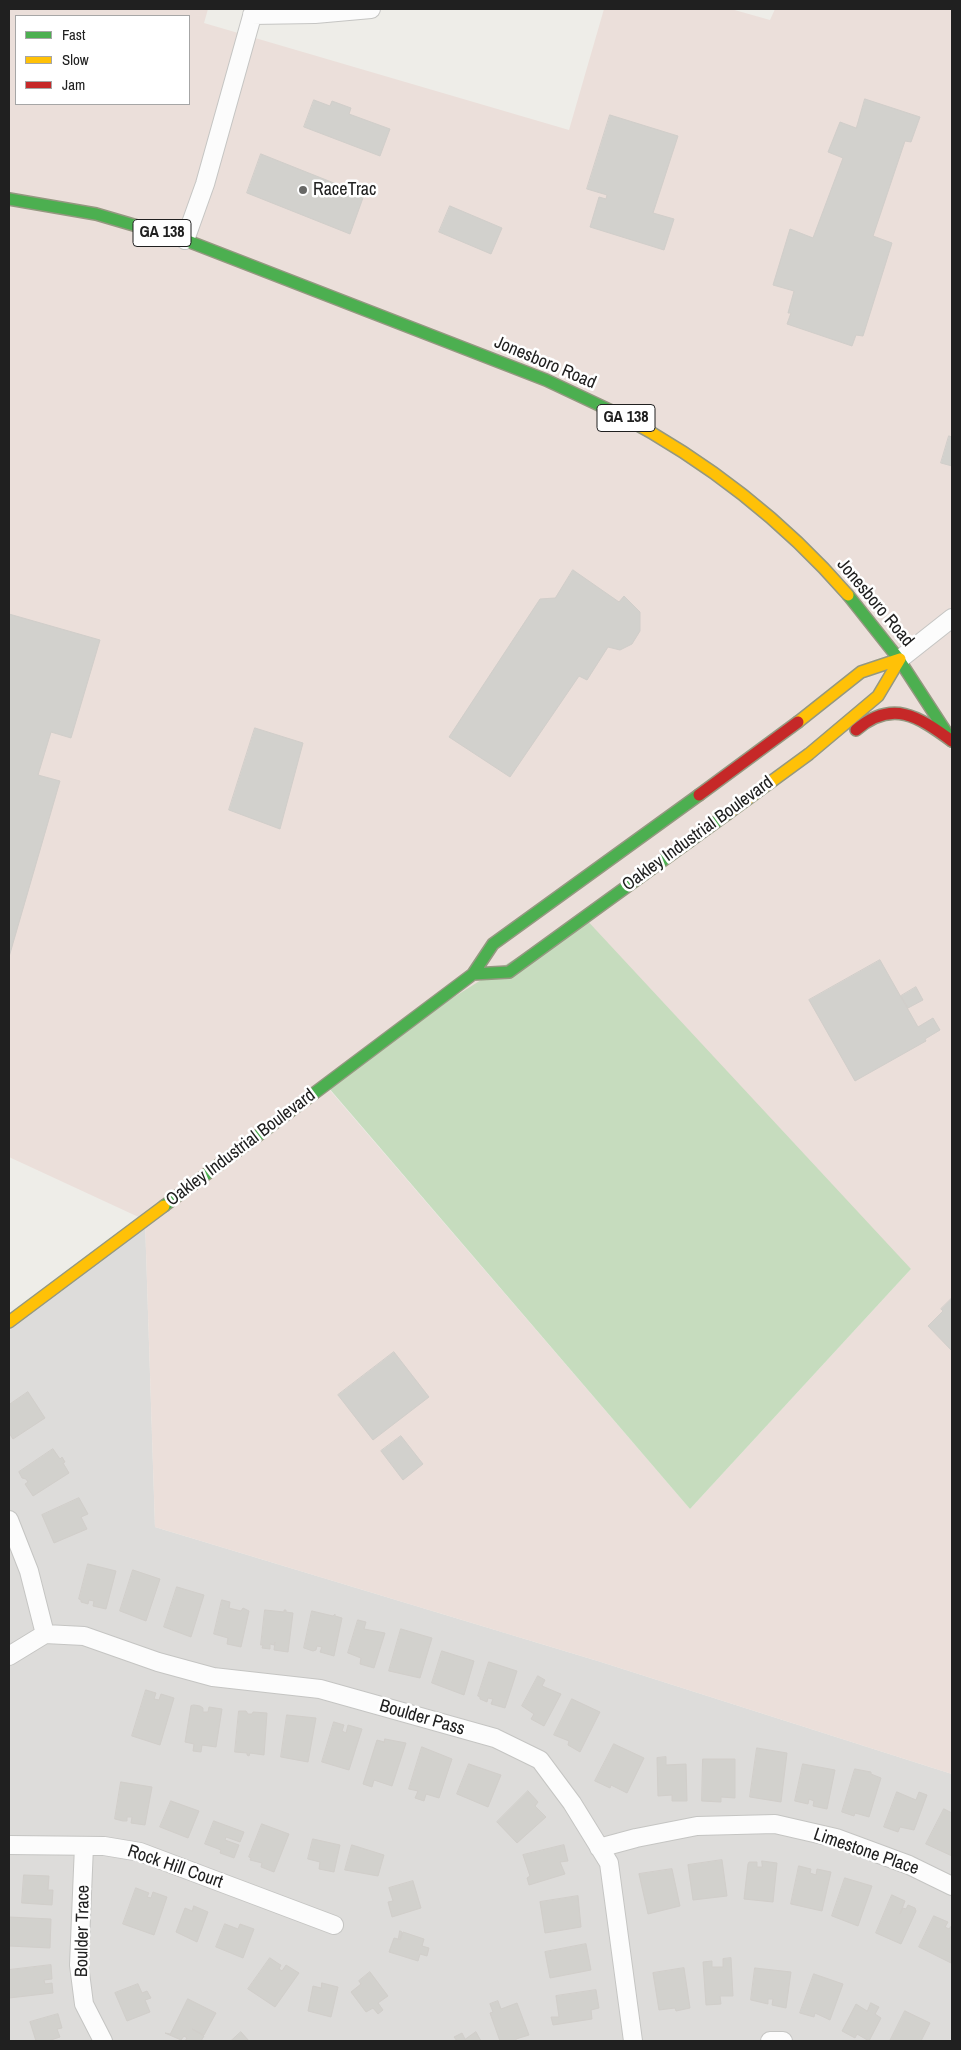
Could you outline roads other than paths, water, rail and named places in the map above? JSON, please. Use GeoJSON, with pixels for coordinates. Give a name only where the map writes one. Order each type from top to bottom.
{"type":"FeatureCollection","features":[{"type":"Feature","properties":{"kind":"main road","name":"Jonesboro Road"},"geometry":{"type":"LineString","coordinates":[[9,199],[96,214],[184,240],[546,380],[597,403],[646,429],[716,474],[781,526],[840,585],[900,659],[952,741]]}},
{"type":"Feature","properties":{"kind":"main road","name":"Oakley Industrial Boulevard"},"geometry":{"type":"LineString","coordinates":[[473,974],[509,972],[808,754],[878,696],[900,659]]}},
{"type":"Feature","properties":{"kind":"main road","name":"Oakley Industrial Boulevard"},"geometry":{"type":"LineString","coordinates":[[9,1322],[473,974],[493,944],[640,839],[861,672],[900,659]]}},
{"type":"Feature","properties":{"kind":"main road"},"geometry":{"type":"LineString","coordinates":[[732,809],[753,809],[875,716],[886,713],[900,714],[938,729],[952,741]]}},
{"type":"Feature","properties":{"kind":"street"},"geometry":{"type":"LineString","coordinates":[[184,240],[205,184],[253,12],[315,14],[371,9]]}},
{"type":"Feature","properties":{"kind":"street","name":"Oakley Industrial Boulevard"},"geometry":{"type":"LineString","coordinates":[[900,659],[952,618]]}},
{"type":"Feature","properties":{"kind":"street"},"geometry":{"type":"LineString","coordinates":[[9,1520],[29,1571],[45,1634],[9,1656]]}},
{"type":"Feature","properties":{"kind":"street","name":"Boulder Pass"},"geometry":{"type":"LineString","coordinates":[[45,1634],[84,1636],[158,1662],[213,1677],[320,1689],[495,1738],[540,1760],[572,1803],[609,1863],[633,2041]]}},
{"type":"Feature","properties":{"kind":"street","name":"Limestone Place"},"geometry":{"type":"LineString","coordinates":[[599,1848],[636,1838],[697,1826],[775,1824],[836,1838],[909,1865],[952,1886]]}},
{"type":"Feature","properties":{"kind":"street","name":"Rock Hill Court"},"geometry":{"type":"LineString","coordinates":[[9,1845],[104,1846],[140,1852],[334,1925]]}},
{"type":"Feature","properties":{"kind":"street","name":"Boulder Trace"},"geometry":{"type":"LineString","coordinates":[[84,1846],[79,1965],[84,2004],[103,2041]]}},
{"type":"Feature","properties":{"kind":"street"},"geometry":{"type":"LineString","coordinates":[[770,2041],[783,2041]]}},
{"type":"Feature","properties":{"kind":"place","name":"RaceTrac"},"geometry":{"type":"Point","coordinates":[303,190]}}]}
